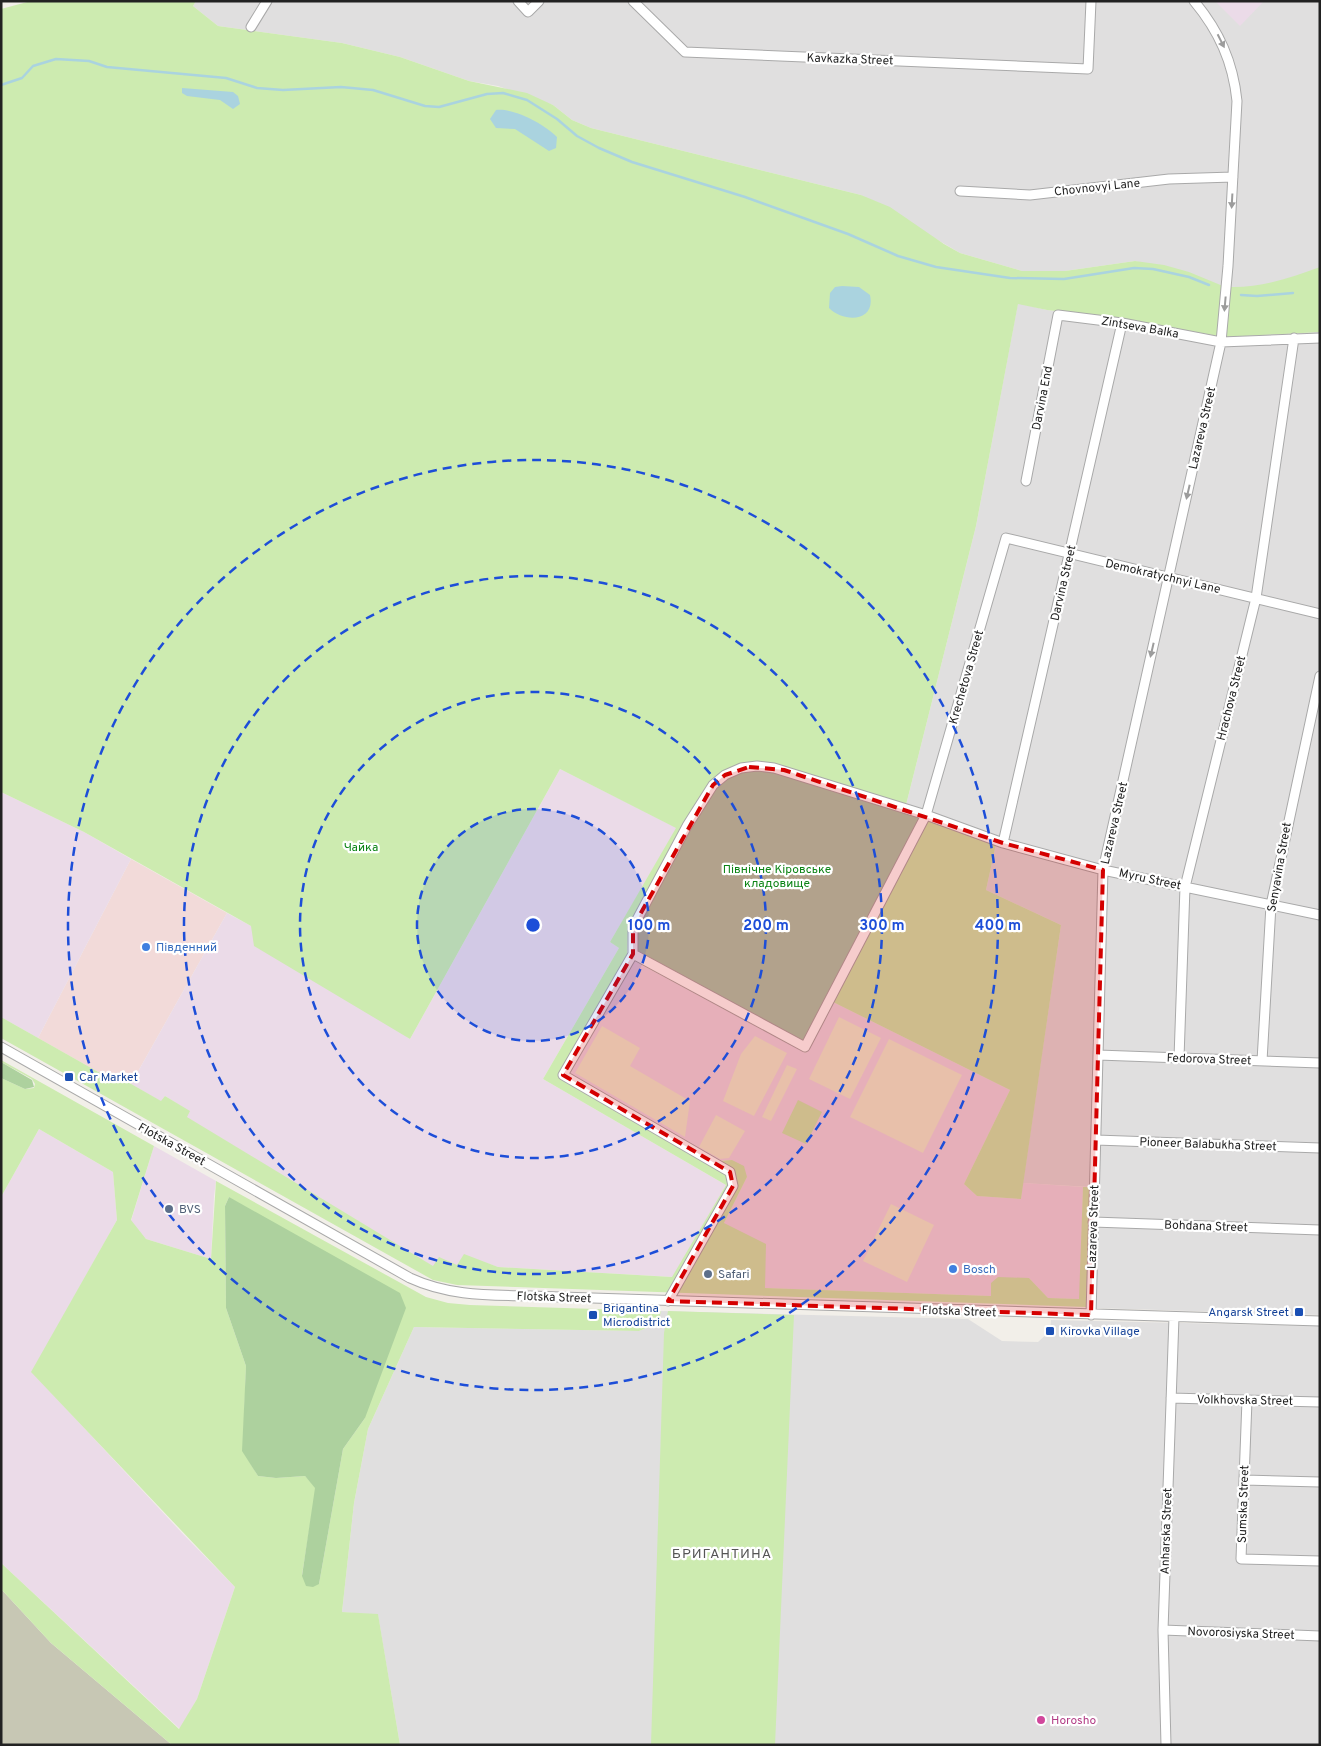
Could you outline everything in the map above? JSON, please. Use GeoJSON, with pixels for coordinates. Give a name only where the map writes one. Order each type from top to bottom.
{"type":"FeatureCollection","features":[{"type":"Feature","properties":{"kind":"street"},"geometry":{"type":"LineString","coordinates":[[251,27],[267,1]]}},
{"type":"Feature","properties":{"kind":"street"},"geometry":{"type":"LineString","coordinates":[[518,1],[528,12],[540,1]]}},
{"type":"Feature","properties":{"kind":"street","name":"Kavkazka Street"},"geometry":{"type":"LineString","coordinates":[[633,1],[685,52],[1088,69],[1091,1]]}},
{"type":"Feature","properties":{"kind":"street"},"geometry":{"type":"LineString","coordinates":[[1194,1],[1218,35],[1229,56],[1235,78],[1237,101],[1221,342]]}},
{"type":"Feature","properties":{"kind":"street","name":"Chovnovyi Lane"},"geometry":{"type":"LineString","coordinates":[[960,191],[1030,195],[1169,179],[1233,176]]}},
{"type":"Feature","properties":{"kind":"street","name":"Zintseva Balka"},"geometry":{"type":"LineString","coordinates":[[1058,315],[1122,322],[1221,342],[1320,338]]}},
{"type":"Feature","properties":{"kind":"street","name":"Darvina End"},"geometry":{"type":"LineString","coordinates":[[1026,481],[1058,315]]}},
{"type":"Feature","properties":{"kind":"street","name":"Darvina Street"},"geometry":{"type":"LineString","coordinates":[[1002,843],[1122,322]]}},
{"type":"Feature","properties":{"kind":"street","name":"Hrachova Street"},"geometry":{"type":"LineString","coordinates":[[1179,1058],[1186,887],[1256,598],[1294,338]]}},
{"type":"Feature","properties":{"kind":"street","name":"Lazareva Street"},"geometry":{"type":"LineString","coordinates":[[1091,1315],[1103,870],[1221,342]]}},
{"type":"Feature","properties":{"kind":"street","name":"Demokratychnyi Lane"},"geometry":{"type":"LineString","coordinates":[[1006,538],[1320,614]]}},
{"type":"Feature","properties":{"kind":"street","name":"Krechetova Street"},"geometry":{"type":"LineString","coordinates":[[633,954],[805,1047],[926,815],[1006,538]]}},
{"type":"Feature","properties":{"kind":"street","name":"Senyavina Street"},"geometry":{"type":"LineString","coordinates":[[1262,1061],[1271,905],[1320,676]]}},
{"type":"Feature","properties":{"kind":"street","name":"Myru Street"},"geometry":{"type":"LineString","coordinates":[[633,954],[633,927],[700,805],[713,785],[725,775],[749,767],[774,768],[926,815],[1002,843],[1103,870],[1320,915]]}},
{"type":"Feature","properties":{"kind":"street"},"geometry":{"type":"LineString","coordinates":[[633,954],[562,1075],[730,1172],[733,1186],[668,1301]]}},
{"type":"Feature","properties":{"kind":"street","name":"Flotska Street"},"geometry":{"type":"LineString","coordinates":[[1,1047],[430,1287],[463,1294],[1320,1321]]}},
{"type":"Feature","properties":{"kind":"street","name":"Fedorova Street"},"geometry":{"type":"LineString","coordinates":[[1098,1055],[1320,1063]]}},
{"type":"Feature","properties":{"kind":"street","name":"Pioneer Balabukha Street"},"geometry":{"type":"LineString","coordinates":[[1096,1140],[1320,1148]]}},
{"type":"Feature","properties":{"kind":"street","name":"Bohdana Street"},"geometry":{"type":"LineString","coordinates":[[1093,1222],[1320,1230]]}},
{"type":"Feature","properties":{"kind":"street","name":"Anharska Street"},"geometry":{"type":"LineString","coordinates":[[1166,1745],[1163,1630],[1174,1317]]}},
{"type":"Feature","properties":{"kind":"street","name":"Volkhovska Street"},"geometry":{"type":"LineString","coordinates":[[1171,1398],[1320,1402]]}},
{"type":"Feature","properties":{"kind":"street","name":"Sumska Street"},"geometry":{"type":"LineString","coordinates":[[1247,1400],[1241,1559],[1320,1562]]}},
{"type":"Feature","properties":{"kind":"street"},"geometry":{"type":"LineString","coordinates":[[1244,1480],[1320,1482]]}},
{"type":"Feature","properties":{"kind":"street","name":"Novorosiyska Street"},"geometry":{"type":"LineString","coordinates":[[1163,1630],[1320,1636]]}},
{"type":"Feature","properties":{"kind":"highlighted area"},"geometry":{"type":"Polygon","coordinates":[[[749,767],[784,770],[1003,843],[1103,870],[1091,1315],[668,1301],[733,1186],[730,1172],[563,1075],[633,954],[633,927],[713,785],[725,775],[749,767]]]}},
{"type":"Feature","properties":{"kind":"shaded area"},"geometry":{"type":"Polygon","coordinates":[[[196,1],[1190,1],[1206,21],[1226,57],[1234,101],[1223,286],[1135,261],[1065,271],[1022,271],[960,253],[861,195],[591,128],[572,120],[553,105],[498,86],[469,81],[400,57],[342,43],[218,26],[193,6],[196,1]]]}},
{"type":"Feature","properties":{"kind":"shaded area"},"geometry":{"type":"Polygon","coordinates":[[[1199,1],[1320,1],[1320,1315],[1094,1308],[1107,870],[1224,346],[1240,101],[1238,78],[1231,55],[1221,34],[1199,1]]]}},
{"type":"Feature","properties":{"kind":"shaded area"},"geometry":{"type":"Polygon","coordinates":[[[1215,1],[1264,1],[1240,26],[1215,1]]]}},
{"type":"Feature","properties":{"kind":"shaded area"},"geometry":{"type":"Polygon","coordinates":[[[1018,303],[1047,310],[1124,319],[1218,336],[1100,866],[1007,841],[906,805],[976,526],[1018,303]]]}},
{"type":"Feature","properties":{"kind":"shaded area"},"geometry":{"type":"Polygon","coordinates":[[[560,769],[677,828],[610,942],[619,948],[543,1079],[726,1185],[673,1277],[498,1267],[464,1255],[457,1265],[434,1267],[186,1117],[189,1111],[165,1096],[162,1102],[131,1084],[227,913],[251,926],[410,1039],[560,769]]]}},
{"type":"Feature","properties":{"kind":"shaded area"},"geometry":{"type":"Polygon","coordinates":[[[1,792],[84,832],[131,859],[38,1038],[1,1017],[1,792]]]}},
{"type":"Feature","properties":{"kind":"shaded area"},"geometry":{"type":"Polygon","coordinates":[[[996,844],[1099,872],[1090,1187],[1023,1183],[1061,925],[986,890],[996,844]]]}},
{"type":"Feature","properties":{"kind":"shaded area","name":"Південний"},"geometry":{"type":"Polygon","coordinates":[[[131,859],[227,913],[131,1084],[119,1078],[116,1082],[38,1038],[131,859]]]}},
{"type":"Feature","properties":{"kind":"shaded area"},"geometry":{"type":"Polygon","coordinates":[[[634,961],[806,1053],[833,1002],[1010,1090],[964,1184],[977,1196],[1021,1199],[1023,1183],[1083,1187],[1080,1299],[1048,1298],[1029,1278],[991,1296],[765,1288],[724,1223],[747,1177],[732,1160],[719,1161],[568,1074],[634,961]]]}},
{"type":"Feature","properties":{"kind":"shaded area"},"geometry":{"type":"Polygon","coordinates":[[[839,1017],[881,1038],[850,1099],[809,1079],[839,1017]]]}},
{"type":"Feature","properties":{"kind":"shaded area"},"geometry":{"type":"Polygon","coordinates":[[[602,1026],[640,1048],[630,1066],[690,1101],[685,1137],[575,1073],[602,1026]]]}},
{"type":"Feature","properties":{"kind":"shaded area"},"geometry":{"type":"Polygon","coordinates":[[[755,1036],[787,1053],[754,1116],[723,1101],[741,1054],[755,1036]]]}},
{"type":"Feature","properties":{"kind":"shaded area"},"geometry":{"type":"Polygon","coordinates":[[[889,1039],[962,1075],[923,1153],[850,1117],[889,1039]]]}},
{"type":"Feature","properties":{"kind":"shaded area"},"geometry":{"type":"Polygon","coordinates":[[[787,1065],[797,1069],[771,1121],[762,1117],[787,1065]]]}},
{"type":"Feature","properties":{"kind":"shaded area"},"geometry":{"type":"Polygon","coordinates":[[[716,1115],[745,1131],[729,1158],[720,1159],[699,1147],[716,1115]]]}},
{"type":"Feature","properties":{"kind":"shaded area"},"geometry":{"type":"Polygon","coordinates":[[[39,1129],[113,1172],[117,1220],[32,1372],[235,1587],[197,1699],[180,1729],[1,1563],[1,1197],[39,1129]]]}},
{"type":"Feature","properties":{"kind":"shaded area"},"geometry":{"type":"Polygon","coordinates":[[[154,1146],[216,1181],[211,1259],[146,1239],[131,1221],[154,1146]]]}},
{"type":"Feature","properties":{"kind":"shaded area"},"geometry":{"type":"Polygon","coordinates":[[[891,1204],[934,1225],[907,1282],[863,1261],[891,1204]]]}},
{"type":"Feature","properties":{"kind":"shaded area"},"geometry":{"type":"Polygon","coordinates":[[[661,1311],[968,1319],[1002,1341],[1038,1342],[1050,1331],[1051,1320],[1320,1326],[1320,1745],[400,1745],[378,1615],[342,1612],[354,1503],[368,1429],[414,1327],[639,1331],[658,1323],[661,1311]]]}},
{"type":"Feature","properties":{"kind":"shaded area"},"geometry":{"type":"Polygon","coordinates":[[[1,1589],[51,1643],[172,1745],[1,1745],[1,1589]]]}},
{"type":"Feature","properties":{"kind":"green space","name":"Чайка"},"geometry":{"type":"Polygon","coordinates":[[[31,1],[196,1],[193,6],[218,26],[342,43],[400,57],[469,81],[527,93],[553,105],[572,120],[591,128],[861,195],[890,207],[960,253],[1022,271],[1065,271],[1135,261],[1164,265],[1189,272],[1223,286],[1218,336],[1124,319],[1047,310],[1018,304],[976,526],[906,805],[723,772],[716,776],[681,830],[628,925],[627,957],[568,1074],[719,1161],[732,1160],[744,1166],[747,1177],[724,1223],[766,1244],[765,1288],[991,1296],[991,1283],[998,1277],[1029,1278],[1048,1298],[1079,1299],[1083,1187],[1090,1187],[1086,1307],[457,1285],[433,1280],[1,1038],[1,1017],[116,1082],[119,1077],[161,1101],[165,1096],[190,1111],[187,1117],[433,1266],[439,1257],[457,1265],[464,1254],[498,1267],[672,1277],[726,1185],[543,1079],[619,948],[610,942],[676,828],[560,769],[410,1039],[254,946],[251,926],[84,832],[1,792],[1,9],[31,1]]]}},
{"type":"Feature","properties":{"kind":"green space"},"geometry":{"type":"Polygon","coordinates":[[[1320,267],[1320,332],[1225,337],[1229,287],[1264,284],[1320,267]]]}},
{"type":"Feature","properties":{"kind":"green space","name":"Північне Кіровське кладовище"},"geometry":{"type":"Polygon","coordinates":[[[764,769],[922,816],[803,1041],[638,951],[638,925],[690,827],[720,781],[742,771],[764,769]]]}},
{"type":"Feature","properties":{"kind":"green space"},"geometry":{"type":"Polygon","coordinates":[[[927,818],[996,844],[986,890],[1061,925],[1021,1199],[977,1196],[964,1184],[1010,1090],[833,1002],[927,818]]]}},
{"type":"Feature","properties":{"kind":"green space"},"geometry":{"type":"Polygon","coordinates":[[[1,1060],[154,1146],[131,1220],[146,1239],[211,1259],[216,1181],[426,1297],[448,1303],[470,1305],[661,1311],[658,1323],[639,1331],[414,1327],[368,1429],[354,1503],[342,1612],[378,1614],[400,1745],[172,1745],[51,1643],[1,1589],[1,1563],[179,1729],[197,1699],[235,1587],[31,1372],[117,1220],[113,1172],[39,1129],[1,1197],[1,1078],[25,1089],[34,1088],[35,1084],[32,1079],[1,1062],[1,1060]],[[229,1197],[225,1206],[226,1308],[246,1366],[243,1451],[258,1476],[276,1478],[305,1476],[316,1488],[302,1575],[319,1584],[343,1449],[365,1418],[229,1197]]]}},
{"type":"Feature","properties":{"kind":"green space"},"geometry":{"type":"Polygon","coordinates":[[[1,1062],[32,1080],[34,1087],[25,1089],[1,1078],[1,1062]]]}},
{"type":"Feature","properties":{"kind":"green space"},"geometry":{"type":"Polygon","coordinates":[[[798,1100],[822,1112],[806,1144],[782,1133],[798,1100]]]}},
{"type":"Feature","properties":{"kind":"green space"},"geometry":{"type":"Polygon","coordinates":[[[229,1197],[400,1293],[406,1308],[365,1418],[343,1449],[319,1584],[313,1587],[306,1586],[302,1576],[315,1488],[305,1476],[276,1478],[258,1476],[242,1451],[246,1366],[226,1308],[225,1206],[229,1197]]]}},
{"type":"Feature","properties":{"kind":"green space"},"geometry":{"type":"Polygon","coordinates":[[[668,1311],[794,1315],[775,1745],[651,1745],[664,1333],[668,1311]]]}},
{"type":"Feature","properties":{"kind":"water"},"geometry":{"type":"Polygon","coordinates":[[[182,88],[233,92],[238,96],[240,104],[233,109],[220,100],[187,96],[182,93],[182,88]]]}},
{"type":"Feature","properties":{"kind":"water"},"geometry":{"type":"Polygon","coordinates":[[[496,110],[520,114],[545,127],[557,137],[556,148],[549,151],[515,129],[496,128],[490,119],[496,110]]]}},
{"type":"Feature","properties":{"kind":"water"},"geometry":{"type":"Polygon","coordinates":[[[835,287],[859,287],[870,295],[871,304],[864,315],[850,318],[835,313],[829,308],[830,293],[835,287]]]}},
{"type":"Feature","properties":{"kind":"waterway"},"geometry":{"type":"LineString","coordinates":[[1,85],[22,78],[33,66],[56,59],[89,61],[107,67],[226,78],[257,88],[283,90],[341,87],[373,90],[425,106],[439,107],[487,94],[503,93],[527,100],[557,119],[577,136],[632,162],[745,197],[848,234],[898,256],[936,267],[1010,278],[1064,279],[1134,268],[1153,269],[1189,277],[1209,285]]}},
{"type":"Feature","properties":{"kind":"waterway"},"geometry":{"type":"LineString","coordinates":[[1241,295],[1257,296],[1293,293]]}},
{"type":"Feature","properties":{"kind":"place","name":"Південний"},"geometry":{"type":"Point","coordinates":[146,947]}},
{"type":"Feature","properties":{"kind":"place","name":"Car Market"},"geometry":{"type":"Point","coordinates":[69,1077]}},
{"type":"Feature","properties":{"kind":"place","name":"BVS"},"geometry":{"type":"Point","coordinates":[169,1209]}},
{"type":"Feature","properties":{"kind":"place","name":"Bosch"},"geometry":{"type":"Point","coordinates":[953,1269]}},
{"type":"Feature","properties":{"kind":"place","name":"Safari"},"geometry":{"type":"Point","coordinates":[708,1274]}},
{"type":"Feature","properties":{"kind":"place","name":"Angarsk Street"},"geometry":{"type":"Point","coordinates":[1299,1312]}},
{"type":"Feature","properties":{"kind":"place","name":"Brigantina Microdistrict"},"geometry":{"type":"Point","coordinates":[593,1315]}},
{"type":"Feature","properties":{"kind":"place","name":"Kirovka Village"},"geometry":{"type":"Point","coordinates":[1050,1331]}},
{"type":"Feature","properties":{"kind":"place","name":"Horosho"},"geometry":{"type":"Point","coordinates":[1041,1720]}},
{"type":"Feature","properties":{"kind":"district","name":"БРИГАНТИНА"},"geometry":{"type":"Point","coordinates":[722,1553]}}]}
